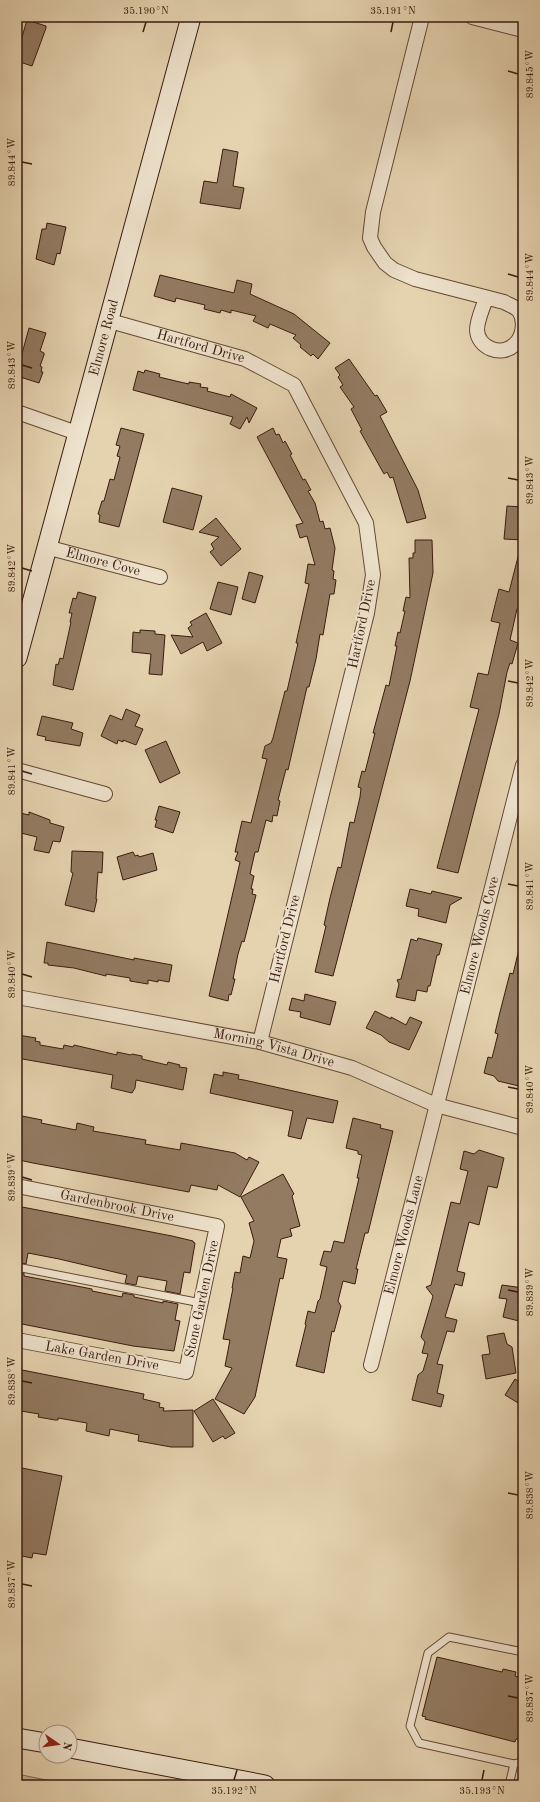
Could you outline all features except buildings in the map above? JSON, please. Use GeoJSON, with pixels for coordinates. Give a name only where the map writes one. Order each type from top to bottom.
{"type":"FeatureCollection","features":[{"type":"Feature","properties":{"kind":"street","name":"Elmore Road"},"geometry":{"type":"LineString","coordinates":[[17,658],[77,433],[110,321],[157,139],[191,17]]}},
{"type":"Feature","properties":{"kind":"street"},"geometry":{"type":"LineString","coordinates":[[422,17],[373,212],[370,238],[374,247],[385,263],[403,275],[486,298]]}},
{"type":"Feature","properties":{"kind":"street"},"geometry":{"type":"LineString","coordinates":[[472,17],[523,30]]}},
{"type":"Feature","properties":{"kind":"street","name":"Hartford Drive"},"geometry":{"type":"LineString","coordinates":[[110,321],[245,359],[294,385],[366,523],[373,575],[367,613],[260,1042]]}},
{"type":"Feature","properties":{"kind":"street"},"geometry":{"type":"LineString","coordinates":[[17,412],[77,433]]}},
{"type":"Feature","properties":{"kind":"street","name":"Elmore Cove"},"geometry":{"type":"LineString","coordinates":[[46,547],[160,577]]}},
{"type":"Feature","properties":{"kind":"street","name":"Elmore Woods Cove"},"geometry":{"type":"LineString","coordinates":[[436,1105],[523,765]]}},
{"type":"Feature","properties":{"kind":"street"},"geometry":{"type":"LineString","coordinates":[[17,770],[105,794]]}},
{"type":"Feature","properties":{"kind":"street","name":"Morning Vista Drive"},"geometry":{"type":"LineString","coordinates":[[17,996],[260,1042],[352,1068],[436,1105],[523,1128]]}},
{"type":"Feature","properties":{"kind":"street","name":"Elmore Woods Lane"},"geometry":{"type":"LineString","coordinates":[[371,1365],[436,1105]]}},
{"type":"Feature","properties":{"kind":"street","name":"Gardenbrook Drive"},"geometry":{"type":"LineString","coordinates":[[17,1186],[217,1226]]}},
{"type":"Feature","properties":{"kind":"street","name":"Stone Garden Drive"},"geometry":{"type":"LineString","coordinates":[[186,1372],[217,1226]]}},
{"type":"Feature","properties":{"kind":"street","name":"Lake Garden Drive"},"geometry":{"type":"LineString","coordinates":[[17,1340],[186,1372]]}},
{"type":"Feature","properties":{"kind":"street"},"geometry":{"type":"LineString","coordinates":[[17,1738],[38,1742]]}},
{"type":"Feature","properties":{"kind":"street"},"geometry":{"type":"LineString","coordinates":[[78,1750],[265,1785]]}},
{"type":"Feature","properties":{"kind":"lane"},"geometry":{"type":"LineString","coordinates":[[17,1267],[201,1303]]}},
{"type":"Feature","properties":{"kind":"lane"},"geometry":{"type":"LineString","coordinates":[[523,1652],[449,1637],[428,1653],[410,1726],[419,1743],[514,1764],[523,1762]]}},
{"type":"Feature","properties":{"kind":"lane"},"geometry":{"type":"LineString","coordinates":[[509,1785],[514,1764]]}},
{"type":"Feature","properties":{"kind":"shaded area"},"geometry":{"type":"Polygon","coordinates":[[[17,1774],[71,1785],[17,1785],[17,1774]]]}}]}
